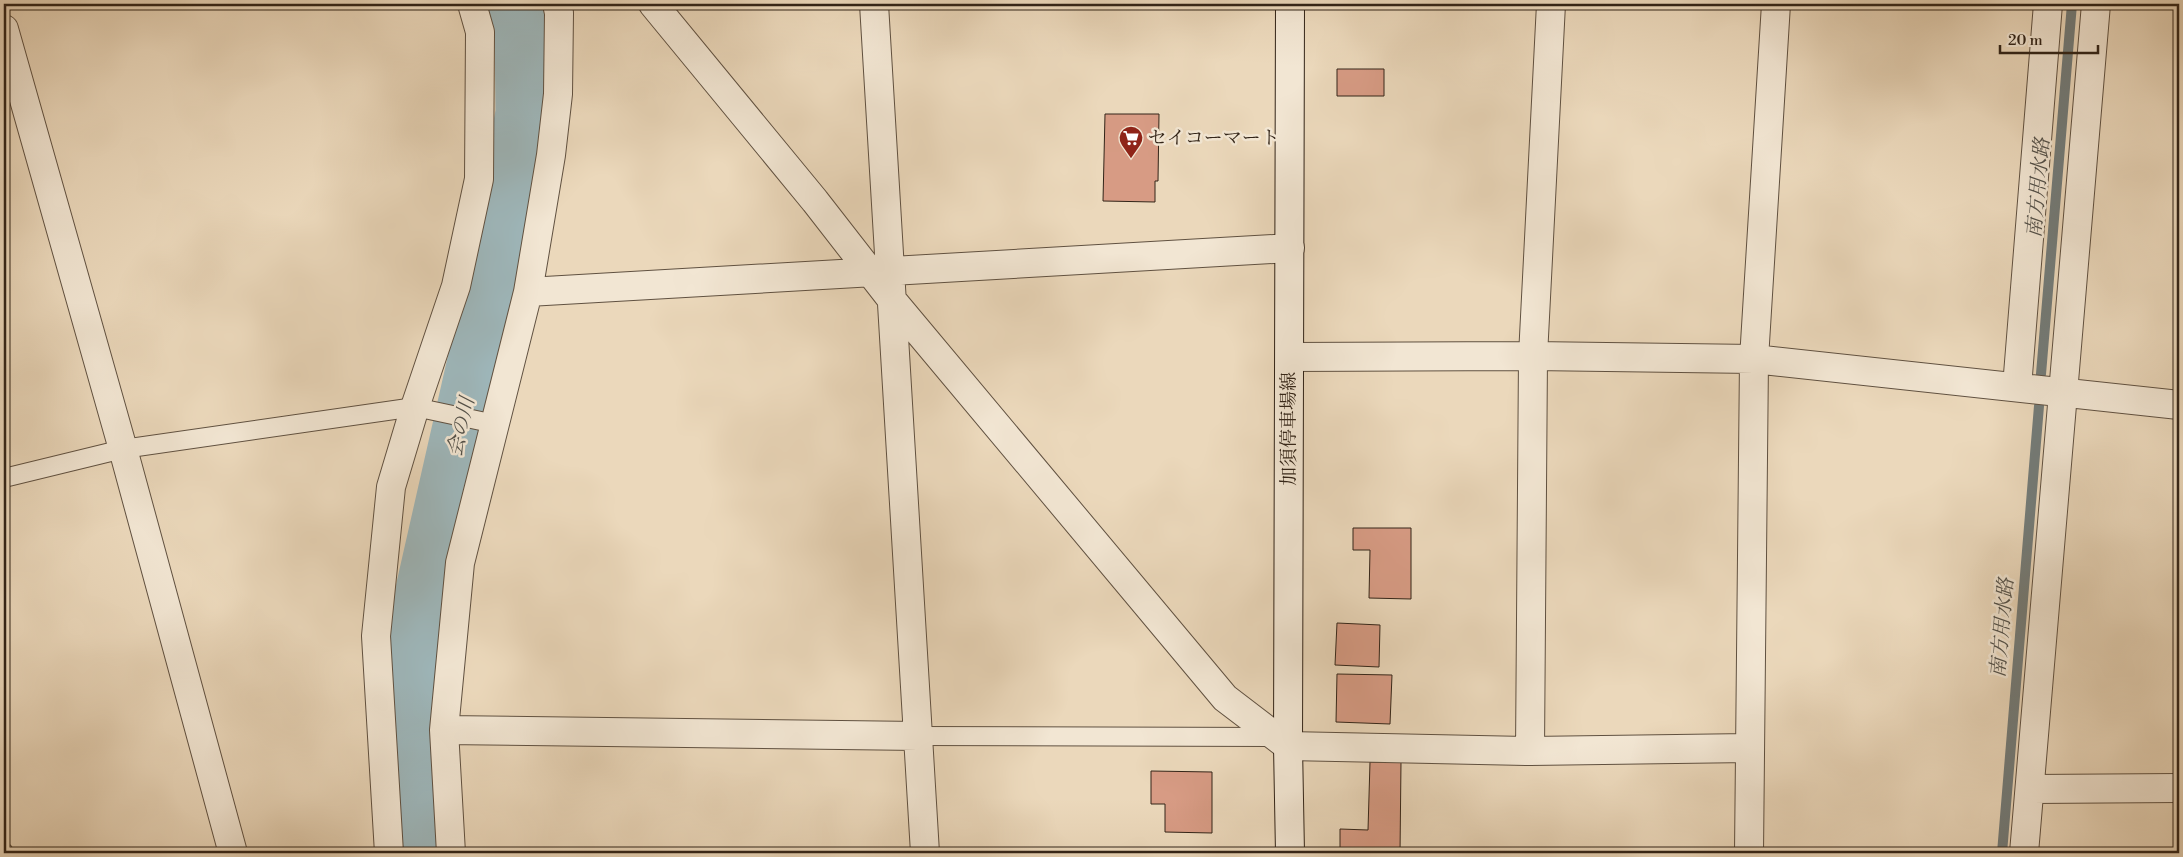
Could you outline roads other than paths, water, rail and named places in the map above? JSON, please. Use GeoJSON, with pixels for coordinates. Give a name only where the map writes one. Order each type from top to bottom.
{"type":"FeatureCollection","features":[{"type":"Feature","properties":{"kind":"street"},"geometry":{"type":"LineString","coordinates":[[389,853],[376,636],[391,487],[415,407],[456,286],[479,179],[480,32],[472,4]]}},
{"type":"Feature","properties":{"kind":"street"},"geometry":{"type":"LineString","coordinates":[[451,853],[444,730],[460,563],[528,292],[558,94],[559,13],[557,4]]}},
{"type":"Feature","properties":{"kind":"street"},"geometry":{"type":"LineString","coordinates":[[653,4],[815,201],[880,272],[892,300],[1226,698],[1282,742],[1530,752],[1750,748]]}},
{"type":"Feature","properties":{"kind":"street"},"geometry":{"type":"LineString","coordinates":[[874,4],[880,272]]}},
{"type":"Feature","properties":{"kind":"street","name":"加須停車場線"},"geometry":{"type":"LineString","coordinates":[[1290,4],[1290,357],[1282,742],[1290,853]]}},
{"type":"Feature","properties":{"kind":"street"},"geometry":{"type":"LineString","coordinates":[[1530,752],[1534,356],[1551,4]]}},
{"type":"Feature","properties":{"kind":"street"},"geometry":{"type":"LineString","coordinates":[[1750,853],[1754,359],[1776,4]]}},
{"type":"Feature","properties":{"kind":"street"},"geometry":{"type":"LineString","coordinates":[[2017,387],[2048,4]]}},
{"type":"Feature","properties":{"kind":"street"},"geometry":{"type":"LineString","coordinates":[[2024,853],[2096,4]]}},
{"type":"Feature","properties":{"kind":"street"},"geometry":{"type":"LineString","coordinates":[[4,29],[123,449],[233,853]]}},
{"type":"Feature","properties":{"kind":"street"},"geometry":{"type":"LineString","coordinates":[[528,292],[1290,248]]}},
{"type":"Feature","properties":{"kind":"street"},"geometry":{"type":"LineString","coordinates":[[892,300],[925,853]]}},
{"type":"Feature","properties":{"kind":"street"},"geometry":{"type":"LineString","coordinates":[[1290,357],[1534,356],[1754,359],[2179,405]]}},
{"type":"Feature","properties":{"kind":"street"},"geometry":{"type":"LineString","coordinates":[[444,730],[918,736]]}},
{"type":"Feature","properties":{"kind":"street"},"geometry":{"type":"LineString","coordinates":[[2030,789],[2179,788]]}},
{"type":"Feature","properties":{"kind":"lane"},"geometry":{"type":"LineString","coordinates":[[4,478],[123,449],[415,407],[495,424]]}},
{"type":"Feature","properties":{"kind":"lane"},"geometry":{"type":"LineString","coordinates":[[918,736],[1282,742]]}},
{"type":"Feature","properties":{"kind":"waterway","name":"会の川"},"geometry":{"type":"LineString","coordinates":[[409,853],[418,621],[484,330],[525,113],[524,26],[517,4]]}},
{"type":"Feature","properties":{"kind":"waterway","name":"南方用水路"},"geometry":{"type":"LineString","coordinates":[[2041,374],[2072,4]]}},
{"type":"Feature","properties":{"kind":"waterway","name":"南方用水路"},"geometry":{"type":"LineString","coordinates":[[2002,853],[2039,406]]}},
{"type":"Feature","properties":{"kind":"place","name":"セイコーマート"},"geometry":{"type":"Point","coordinates":[1131,159]}}]}
